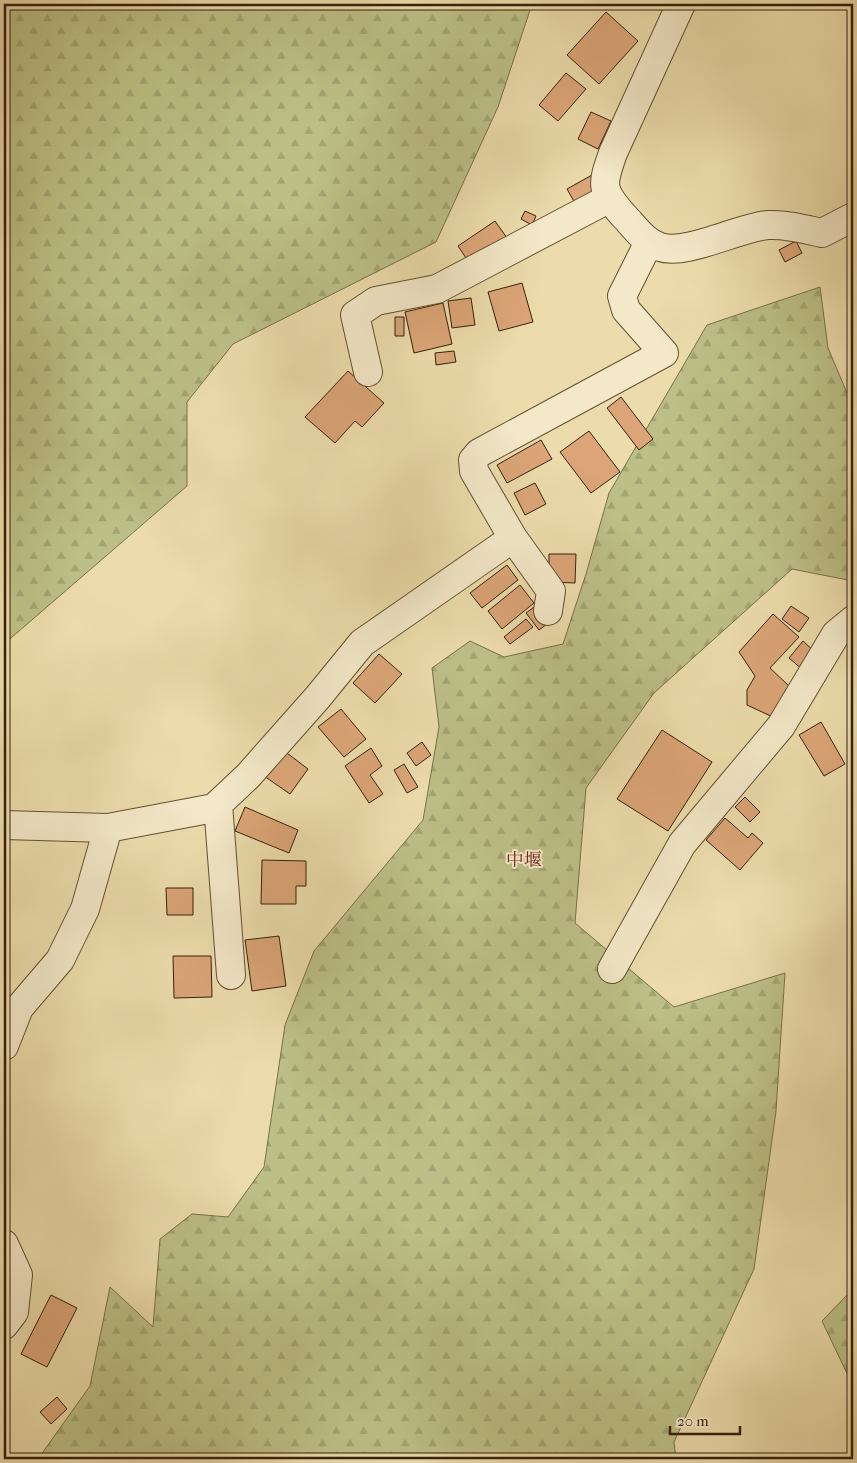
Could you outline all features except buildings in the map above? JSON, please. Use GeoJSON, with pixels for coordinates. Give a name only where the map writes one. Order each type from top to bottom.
{"type":"FeatureCollection","features":[{"type":"Feature","properties":{"kind":"street"},"geometry":{"type":"LineString","coordinates":[[682,4],[613,153],[606,173],[605,186],[608,199],[649,242],[662,248],[677,249],[768,225],[796,227],[822,234],[853,217]]}},
{"type":"Feature","properties":{"kind":"street"},"geometry":{"type":"LineString","coordinates":[[368,372],[356,315],[376,301],[437,289],[608,199]]}},
{"type":"Feature","properties":{"kind":"street"},"geometry":{"type":"LineString","coordinates":[[548,611],[551,591],[513,538],[474,471],[473,460],[479,453],[664,353],[626,310],[622,296],[649,242]]}},
{"type":"Feature","properties":{"kind":"street"},"geometry":{"type":"LineString","coordinates":[[4,825],[108,828],[214,808],[248,776],[318,697],[362,643],[513,538]]}},
{"type":"Feature","properties":{"kind":"street"},"geometry":{"type":"LineString","coordinates":[[612,969],[682,844],[781,726],[836,634],[853,620]]}},
{"type":"Feature","properties":{"kind":"street"},"geometry":{"type":"LineString","coordinates":[[218,804],[231,975]]}},
{"type":"Feature","properties":{"kind":"street"},"geometry":{"type":"LineString","coordinates":[[4,1046],[19,1008],[60,960],[85,909],[108,828]]}},
{"type":"Feature","properties":{"kind":"street"},"geometry":{"type":"LineString","coordinates":[[4,1244],[18,1275],[14,1312],[4,1325]]}},
{"type":"Feature","properties":{"kind":"green space"},"geometry":{"type":"Polygon","coordinates":[[[4,4],[532,4],[498,107],[436,242],[233,344],[187,402],[187,486],[4,644],[4,4]]]}},
{"type":"Feature","properties":{"kind":"green space"},"geometry":{"type":"Polygon","coordinates":[[[820,287],[828,348],[853,407],[853,581],[792,569],[654,693],[586,788],[575,923],[674,1007],[785,973],[776,1111],[754,1269],[674,1442],[676,1459],[38,1459],[90,1386],[110,1287],[153,1327],[160,1239],[192,1214],[228,1217],[264,1167],[285,1025],[314,951],[423,820],[439,727],[432,668],[470,641],[504,657],[563,644],[586,574],[609,493],[707,325],[820,287]]]}},
{"type":"Feature","properties":{"kind":"green space"},"geometry":{"type":"Polygon","coordinates":[[[849,1293],[853,1295],[853,1386],[822,1321],[849,1293]]]}},
{"type":"Feature","properties":{"kind":"district","name":"中堰"},"geometry":{"type":"Point","coordinates":[524,860]}}]}
